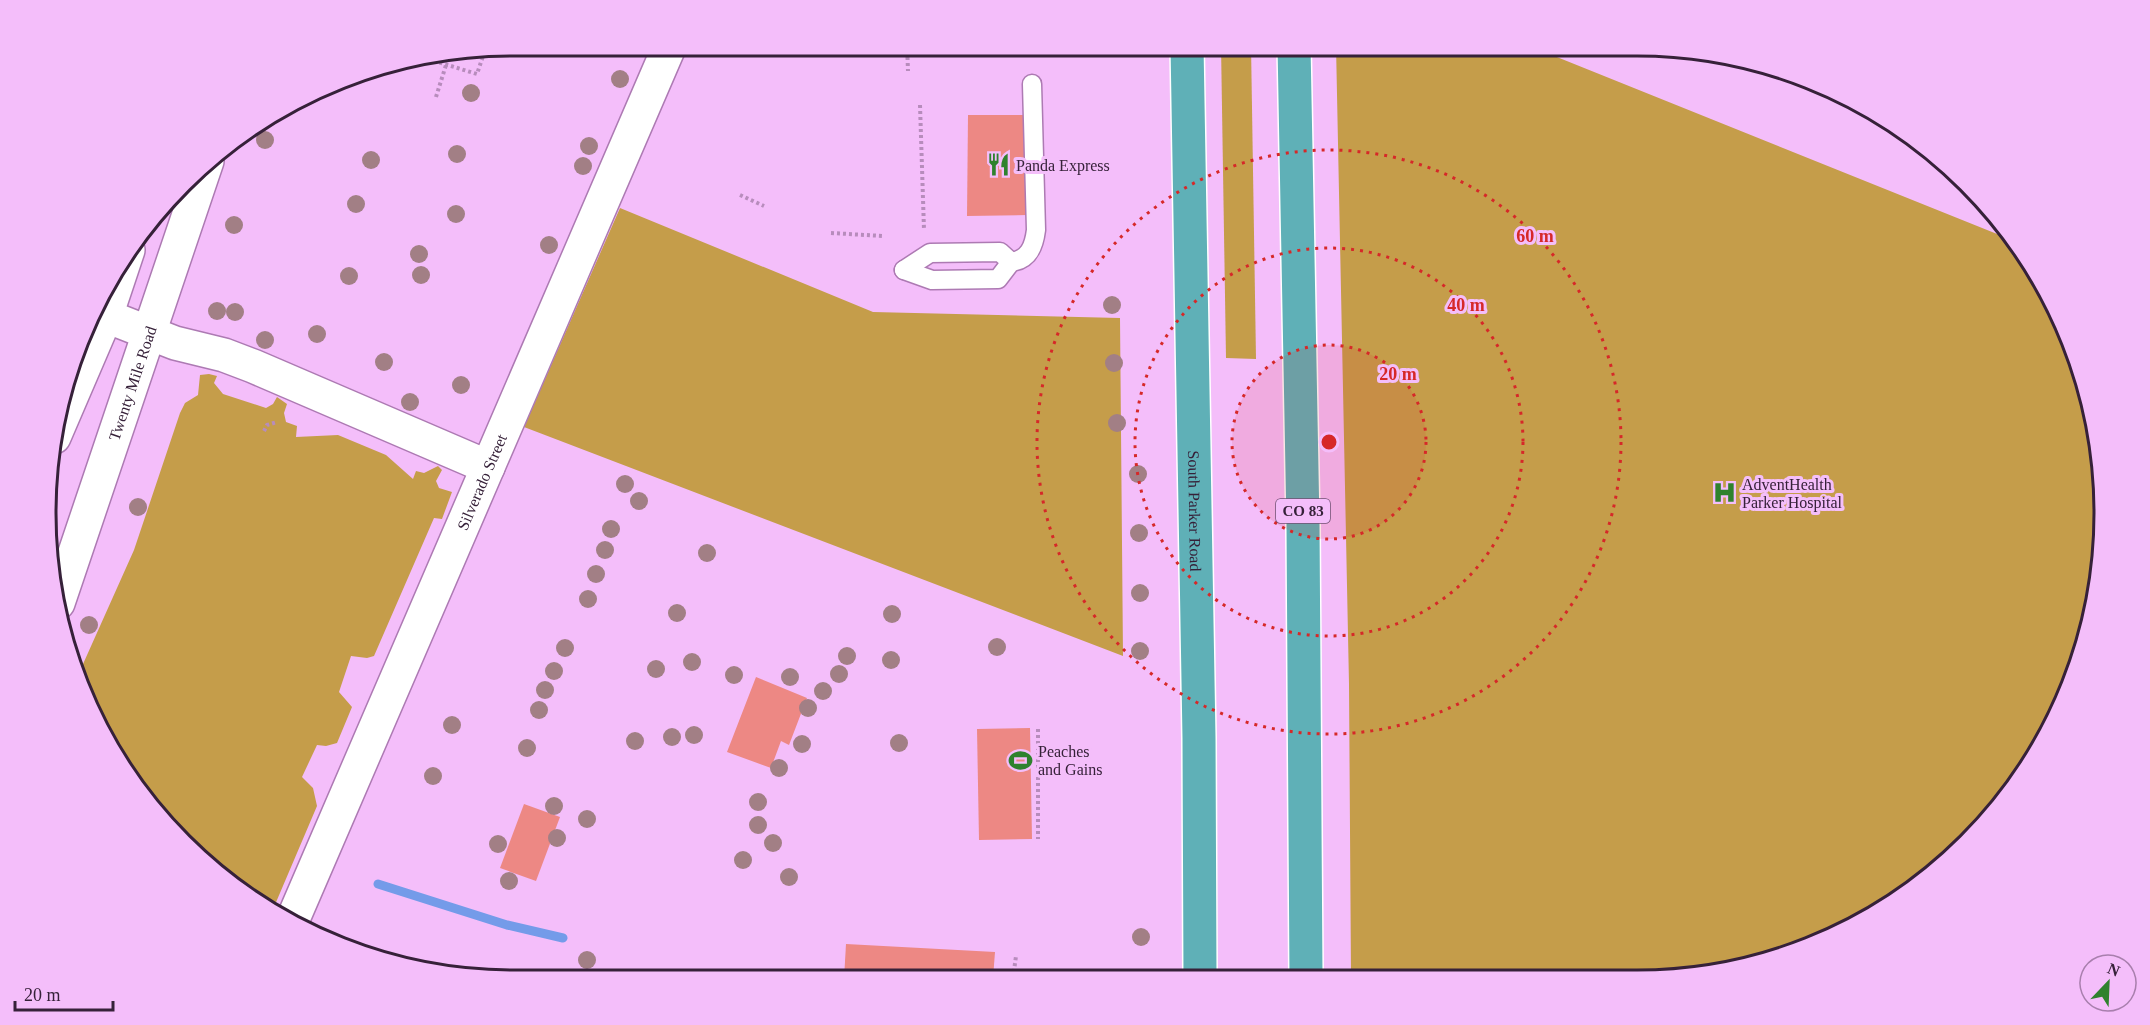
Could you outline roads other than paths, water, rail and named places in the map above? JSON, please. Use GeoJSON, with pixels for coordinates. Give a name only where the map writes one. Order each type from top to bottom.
{"type":"FeatureCollection","features":[{"type":"Feature","properties":{"kind":"highway","name":"South Parker Road"},"geometry":{"type":"LineString","coordinates":[[1187,56],[1199,681],[1200,970]]}},
{"type":"Feature","properties":{"kind":"highway","name":"CO 83"},"geometry":{"type":"LineString","coordinates":[[1294,56],[1303,524],[1306,970]]}},
{"type":"Feature","properties":{"kind":"street","name":"Silverado Street"},"geometry":{"type":"LineString","coordinates":[[295,914],[665,56]]}},
{"type":"Feature","properties":{"kind":"street","name":"Twenty Mile Road"},"geometry":{"type":"LineString","coordinates":[[62,591],[201,178]]}},
{"type":"Feature","properties":{"kind":"street"},"geometry":{"type":"LineString","coordinates":[[69,402],[106,316],[116,286]]}},
{"type":"Feature","properties":{"kind":"street"},"geometry":{"type":"LineString","coordinates":[[106,316],[186,346],[233,358],[488,467]]}},
{"type":"Feature","properties":{"kind":"lane"},"geometry":{"type":"LineString","coordinates":[[1011,262],[1000,252],[930,253],[904,270],[932,280],[998,279],[1011,262],[1022,260],[1028,254],[1035,239],[1032,84]]}},
{"type":"Feature","properties":{"kind":"waterway"},"geometry":{"type":"LineString","coordinates":[[378,884],[507,925],[563,938]]}},
{"type":"Feature","properties":{"kind":"place","name":"Panda Express"},"geometry":{"type":"Point","coordinates":[998,165]}},
{"type":"Feature","properties":{"kind":"place","name":"AdventHealth Parker Hospital"},"geometry":{"type":"Point","coordinates":[1724,493]}},
{"type":"Feature","properties":{"kind":"place","name":"Peaches and Gains"},"geometry":{"type":"Point","coordinates":[1020,760]}}]}
